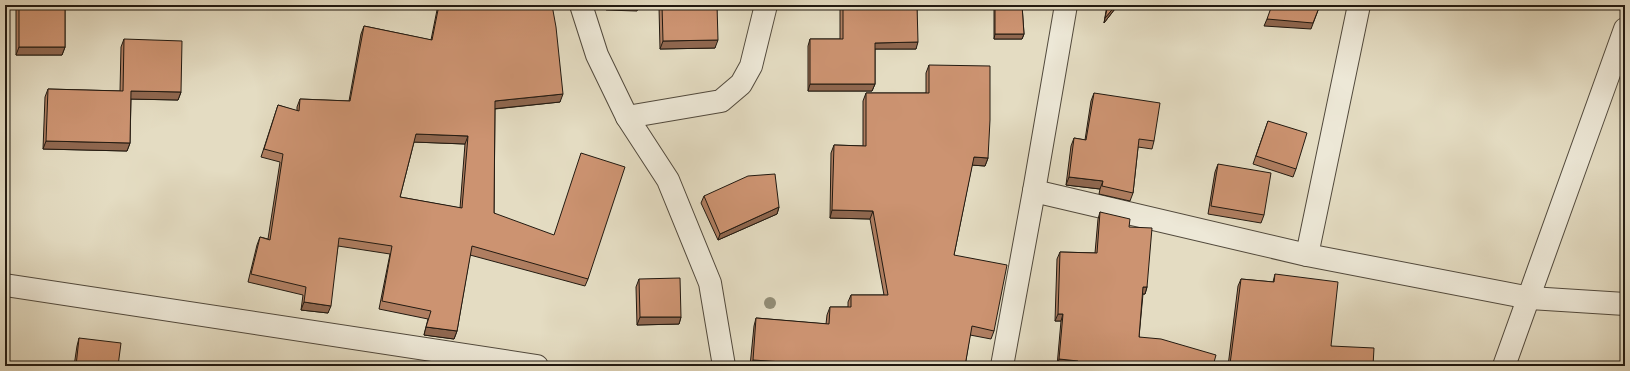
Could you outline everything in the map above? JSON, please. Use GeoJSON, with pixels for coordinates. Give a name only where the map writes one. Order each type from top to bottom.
{"type":"FeatureCollection","features":[{"type":"Feature","properties":{"kind":"street"},"geometry":{"type":"LineString","coordinates":[[581,5],[597,55],[627,116],[668,180],[710,283],[724,366]]}},
{"type":"Feature","properties":{"kind":"street"},"geometry":{"type":"LineString","coordinates":[[627,116],[721,101],[741,84],[751,66],[766,5]]}},
{"type":"Feature","properties":{"kind":"street"},"geometry":{"type":"LineString","coordinates":[[1002,366],[1066,5]]}},
{"type":"Feature","properties":{"kind":"street"},"geometry":{"type":"LineString","coordinates":[[1307,255],[1359,5]]}},
{"type":"Feature","properties":{"kind":"street"},"geometry":{"type":"LineString","coordinates":[[1504,366],[1530,298],[1625,29]]}},
{"type":"Feature","properties":{"kind":"street"},"geometry":{"type":"LineString","coordinates":[[1034,191],[1307,255],[1530,298],[1625,304]]}},
{"type":"Feature","properties":{"kind":"street"},"geometry":{"type":"LineString","coordinates":[[5,285],[537,366]]}},
{"type":"Feature","properties":{"kind":"building"},"geometry":{"type":"Polygon","coordinates":[[[19,5],[65,5],[65,47],[19,47],[19,5]]]}},
{"type":"Feature","properties":{"kind":"building"},"geometry":{"type":"Polygon","coordinates":[[[439,5],[552,5],[556,27],[563,94],[495,101],[494,213],[554,235],[581,153],[625,167],[588,279],[472,246],[457,331],[426,327],[431,311],[382,301],[392,246],[339,238],[331,306],[304,302],[306,287],[251,274],[260,237],[270,240],[283,154],[264,149],[278,105],[299,111],[300,99],[350,101],[364,26],[432,40],[439,5]],[[416,134],[400,197],[462,208],[468,136],[416,134]]]}},
{"type":"Feature","properties":{"kind":"building"},"geometry":{"type":"Polygon","coordinates":[[[639,5],[639,7],[608,6],[639,5]]]}},
{"type":"Feature","properties":{"kind":"building"},"geometry":{"type":"Polygon","coordinates":[[[662,5],[717,5],[718,40],[663,41],[662,5]]]}},
{"type":"Feature","properties":{"kind":"building"},"geometry":{"type":"Polygon","coordinates":[[[843,5],[917,5],[918,42],[875,43],[875,84],[810,84],[810,39],[843,39],[843,5]]]}},
{"type":"Feature","properties":{"kind":"building"},"geometry":{"type":"Polygon","coordinates":[[[995,5],[1022,5],[1024,34],[995,34],[995,5]]]}},
{"type":"Feature","properties":{"kind":"building"},"geometry":{"type":"Polygon","coordinates":[[[1108,5],[1116,5],[1105,18],[1108,5]]]}},
{"type":"Feature","properties":{"kind":"building"},"geometry":{"type":"Polygon","coordinates":[[[1272,5],[1320,5],[1313,23],[1267,19],[1272,5]]]}},
{"type":"Feature","properties":{"kind":"building"},"geometry":{"type":"Polygon","coordinates":[[[124,39],[182,41],[181,92],[131,91],[130,143],[46,141],[48,89],[123,91],[124,39]]]}},
{"type":"Feature","properties":{"kind":"building"},"geometry":{"type":"Polygon","coordinates":[[[929,65],[990,66],[988,158],[974,157],[954,255],[1007,265],[994,331],[972,326],[965,366],[843,366],[753,360],[756,318],[829,324],[830,307],[851,307],[851,295],[888,295],[873,211],[832,210],[834,145],[866,146],[866,93],[929,93],[929,65]]]}},
{"type":"Feature","properties":{"kind":"building"},"geometry":{"type":"Polygon","coordinates":[[[1094,93],[1160,103],[1154,141],[1139,139],[1133,193],[1102,186],[1103,181],[1069,177],[1074,138],[1086,140],[1094,93]]]}},
{"type":"Feature","properties":{"kind":"building"},"geometry":{"type":"Polygon","coordinates":[[[1268,121],[1307,133],[1296,169],[1256,156],[1268,121]]]}},
{"type":"Feature","properties":{"kind":"building"},"geometry":{"type":"Polygon","coordinates":[[[1218,164],[1271,173],[1264,215],[1211,206],[1218,164]]]}},
{"type":"Feature","properties":{"kind":"building"},"geometry":{"type":"Polygon","coordinates":[[[775,174],[779,207],[720,234],[704,196],[748,176],[775,174]]]}},
{"type":"Feature","properties":{"kind":"building"},"geometry":{"type":"Polygon","coordinates":[[[1100,212],[1130,219],[1129,227],[1152,228],[1147,287],[1143,287],[1139,337],[1161,339],[1216,355],[1213,366],[1077,366],[1078,361],[1059,359],[1063,314],[1058,314],[1060,252],[1097,253],[1100,212]]]}},
{"type":"Feature","properties":{"kind":"building"},"geometry":{"type":"Polygon","coordinates":[[[1275,274],[1338,282],[1331,346],[1374,348],[1373,366],[1264,366],[1230,364],[1241,279],[1274,282],[1275,274]]]}},
{"type":"Feature","properties":{"kind":"building"},"geometry":{"type":"Polygon","coordinates":[[[680,278],[681,317],[640,317],[639,279],[680,278]]]}},
{"type":"Feature","properties":{"kind":"building"},"geometry":{"type":"Polygon","coordinates":[[[79,338],[121,343],[118,366],[76,366],[79,338]]]}}]}
